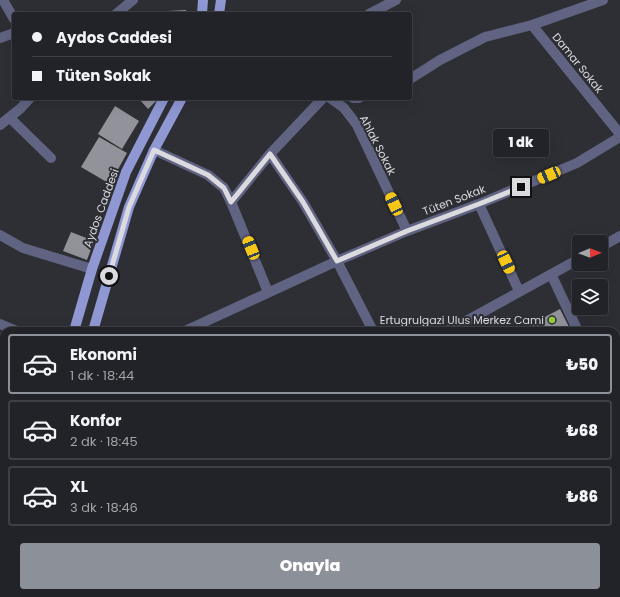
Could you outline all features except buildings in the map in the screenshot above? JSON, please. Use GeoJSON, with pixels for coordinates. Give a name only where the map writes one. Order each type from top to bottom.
{"type":"FeatureCollection","features":[{"type":"Feature","properties":{"kind":"main road"},"geometry":{"type":"LineString","coordinates":[[202,12],[203,0]]}},
{"type":"Feature","properties":{"kind":"main road"},"geometry":{"type":"LineString","coordinates":[[219,12],[221,0]]}},
{"type":"Feature","properties":{"kind":"main road","name":"Aydos Caddesi"},"geometry":{"type":"LineString","coordinates":[[75,327],[92,270],[126,172],[163,100]]}},
{"type":"Feature","properties":{"kind":"main road"},"geometry":{"type":"LineString","coordinates":[[93,327],[129,207],[154,150],[181,100]]}},
{"type":"Feature","properties":{"kind":"street"},"geometry":{"type":"LineString","coordinates":[[2,0],[12,16]]}},
{"type":"Feature","properties":{"kind":"street"},"geometry":{"type":"LineString","coordinates":[[118,12],[133,0]]}},
{"type":"Feature","properties":{"kind":"street"},"geometry":{"type":"LineString","coordinates":[[374,12],[396,0]]}},
{"type":"Feature","properties":{"kind":"street"},"geometry":{"type":"LineString","coordinates":[[412,78],[440,60],[485,37],[532,25],[603,0]]}},
{"type":"Feature","properties":{"kind":"street","name":"Damar Sokak"},"geometry":{"type":"LineString","coordinates":[[532,25],[620,136]]}},
{"type":"Feature","properties":{"kind":"street"},"geometry":{"type":"LineString","coordinates":[[0,38],[12,34]]}},
{"type":"Feature","properties":{"kind":"street"},"geometry":{"type":"LineString","coordinates":[[0,126],[28,100]]}},
{"type":"Feature","properties":{"kind":"street"},"geometry":{"type":"LineString","coordinates":[[231,202],[270,154],[322,100]]}},
{"type":"Feature","properties":{"kind":"street","name":"Ahlak Sokak"},"geometry":{"type":"LineString","coordinates":[[333,100],[344,108],[357,125],[407,231]]}},
{"type":"Feature","properties":{"kind":"street"},"geometry":{"type":"LineString","coordinates":[[10,118],[52,158]]}},
{"type":"Feature","properties":{"kind":"street","name":"Tüten Sokak"},"geometry":{"type":"LineString","coordinates":[[194,327],[268,292],[407,231],[479,204],[577,164],[620,136]]}},
{"type":"Feature","properties":{"kind":"street"},"geometry":{"type":"LineString","coordinates":[[154,150],[208,175],[224,188],[268,292]]}},
{"type":"Feature","properties":{"kind":"street"},"geometry":{"type":"LineString","coordinates":[[270,154],[303,202],[337,261],[371,327]]}},
{"type":"Feature","properties":{"kind":"street"},"geometry":{"type":"LineString","coordinates":[[479,204],[519,291]]}},
{"type":"Feature","properties":{"kind":"street"},"geometry":{"type":"LineString","coordinates":[[0,235],[23,248],[92,270]]}},
{"type":"Feature","properties":{"kind":"street"},"geometry":{"type":"LineString","coordinates":[[608,243],[620,236]]}},
{"type":"Feature","properties":{"kind":"street"},"geometry":{"type":"LineString","coordinates":[[455,327],[572,263]]}},
{"type":"Feature","properties":{"kind":"street"},"geometry":{"type":"LineString","coordinates":[[551,274],[576,327]]}},
{"type":"Feature","properties":{"kind":"place","name":"Ertugrulgazi Ulus Merkez Cami"},"geometry":{"type":"Point","coordinates":[552,320]}},
{"type":"Feature","properties":{"kind":"route"},"geometry":{"type":"LineString","coordinates":[[109,276],[129,207],[154,150],[208,175],[224,188],[231,202],[270,154],[303,202],[337,261],[407,231],[521,187]]}}]}
